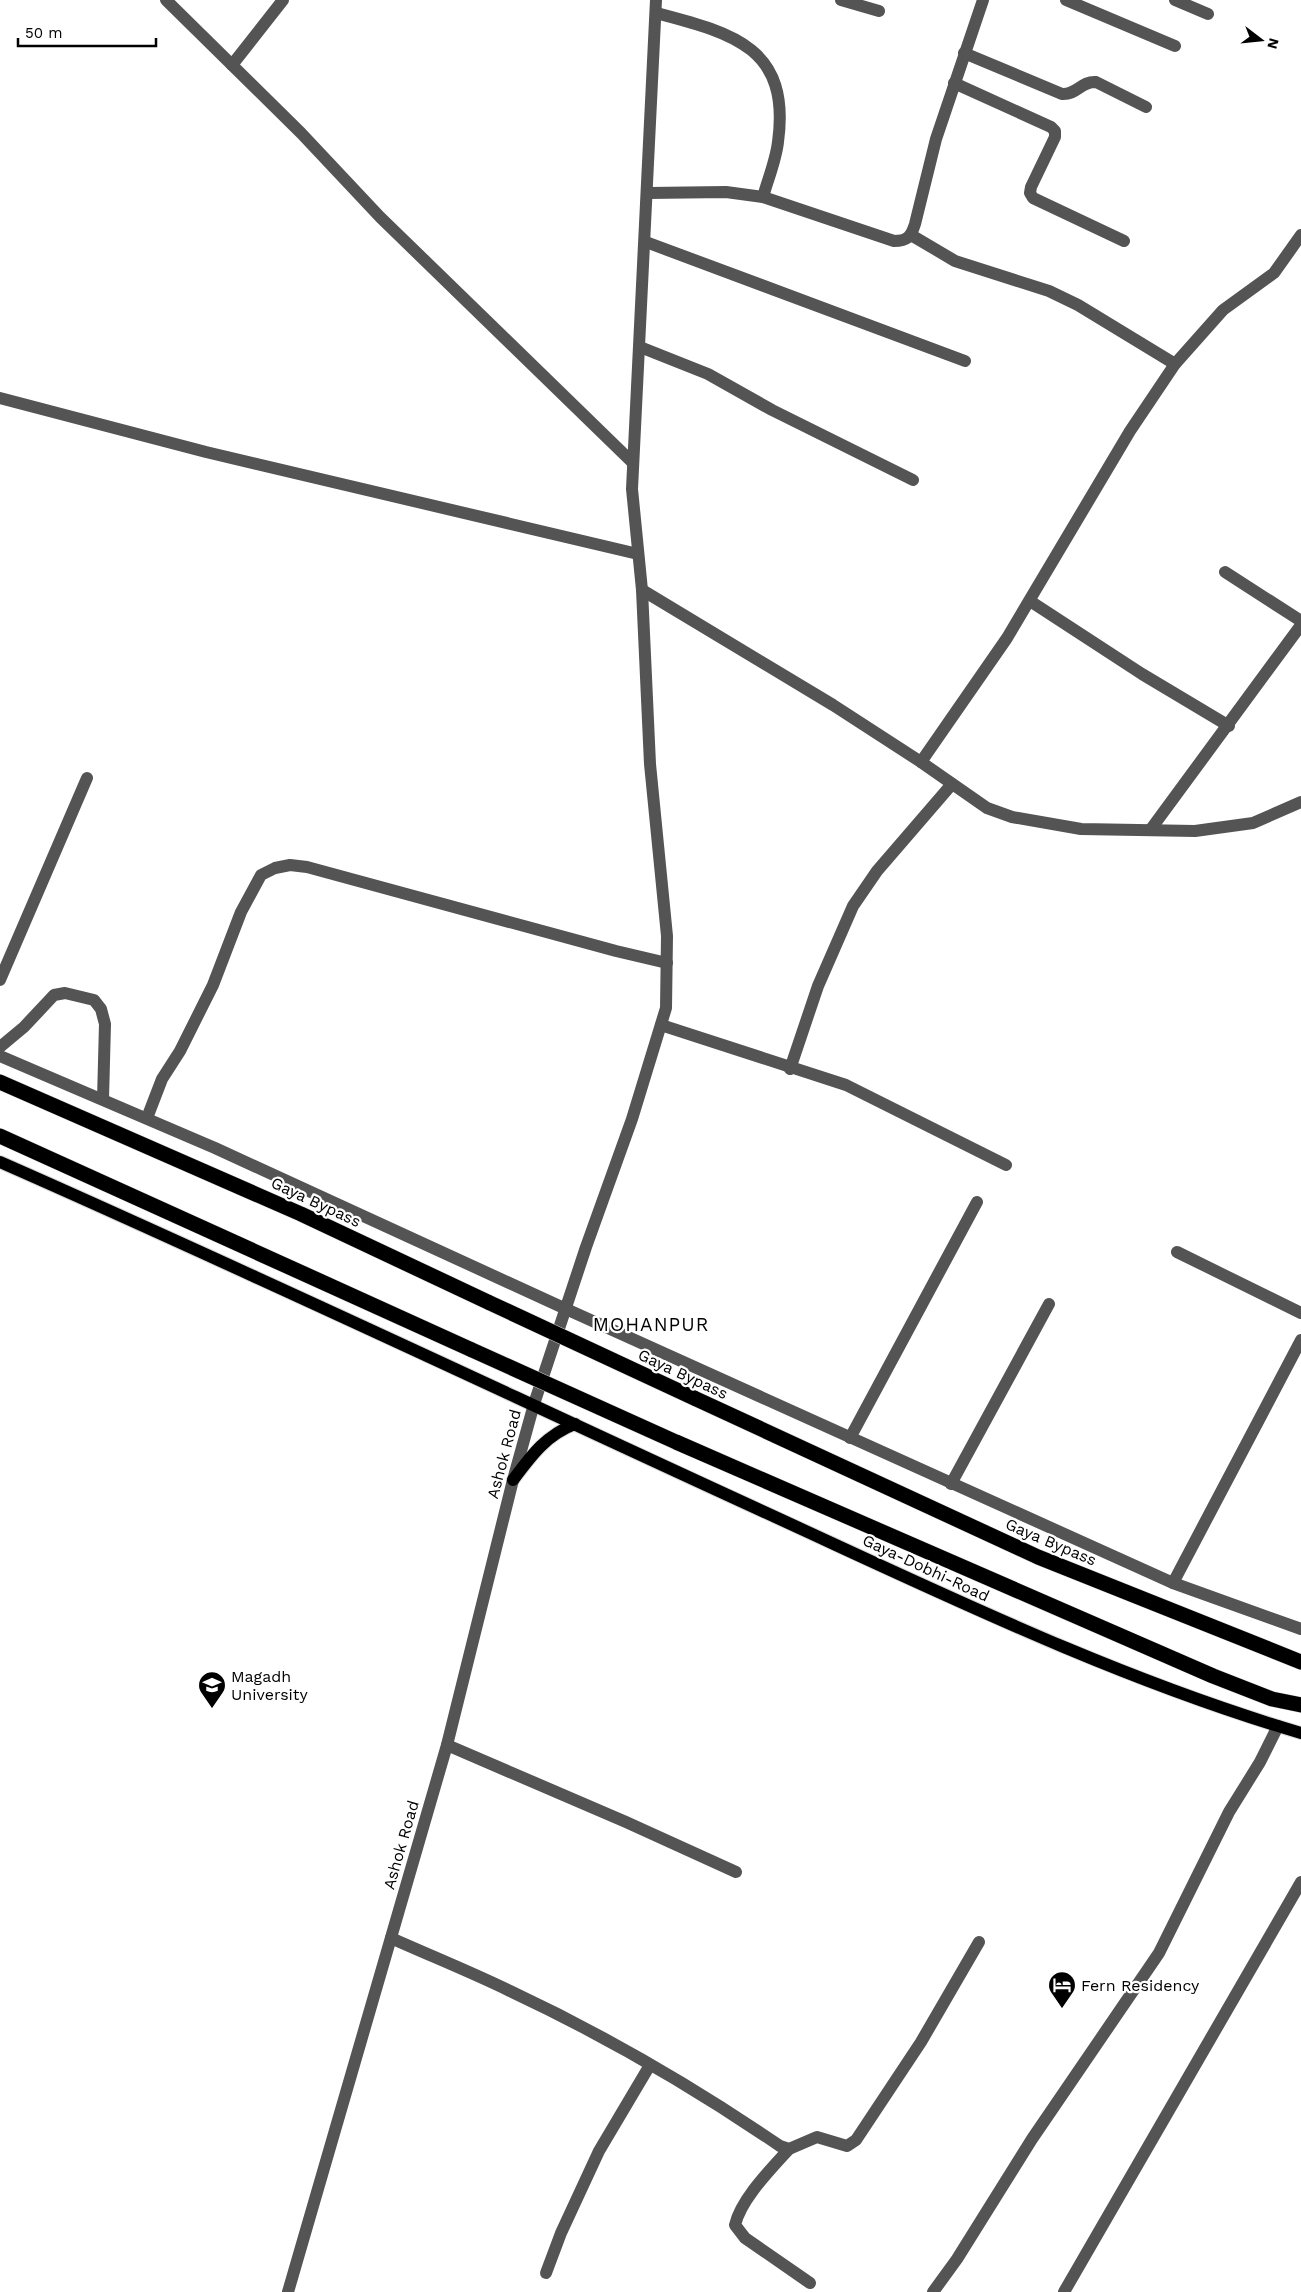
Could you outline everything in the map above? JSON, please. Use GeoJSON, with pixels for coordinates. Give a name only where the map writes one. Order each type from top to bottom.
{"type":"FeatureCollection","features":[{"type":"Feature","properties":{"kind":"highway","name":"Gaya Bypass"},"geometry":{"type":"LineString","coordinates":[[0,1082],[301,1214],[490,1304],[1038,1557],[1301,1662]]}},
{"type":"Feature","properties":{"kind":"highway"},"geometry":{"type":"LineString","coordinates":[[0,1136],[676,1442],[1213,1676],[1272,1699],[1301,1705]]}},
{"type":"Feature","properties":{"kind":"main road","name":"Gaya-Dobhi-Road"},"geometry":{"type":"LineString","coordinates":[[0,1162],[534,1404],[1011,1626],[1234,1713],[1301,1733]]}},
{"type":"Feature","properties":{"kind":"main road"},"geometry":{"type":"LineString","coordinates":[[513,1480],[532,1454],[546,1440],[560,1430],[575,1424]]}},
{"type":"Feature","properties":{"kind":"street"},"geometry":{"type":"LineString","coordinates":[[166,0],[301,133],[380,217],[632,462]]}},
{"type":"Feature","properties":{"kind":"street"},"geometry":{"type":"LineString","coordinates":[[232,65],[284,0]]}},
{"type":"Feature","properties":{"kind":"street"},"geometry":{"type":"LineString","coordinates":[[841,0],[879,11]]}},
{"type":"Feature","properties":{"kind":"street"},"geometry":{"type":"LineString","coordinates":[[648,192],[726,192],[763,197],[894,240],[904,241],[911,236],[954,83],[983,0]]}},
{"type":"Feature","properties":{"kind":"street"},"geometry":{"type":"LineString","coordinates":[[1066,0],[1175,46]]}},
{"type":"Feature","properties":{"kind":"street"},"geometry":{"type":"LineString","coordinates":[[1175,0],[1208,14]]}},
{"type":"Feature","properties":{"kind":"street"},"geometry":{"type":"LineString","coordinates":[[656,6],[734,38],[762,60],[776,80],[781,106],[778,143],[763,197]]}},
{"type":"Feature","properties":{"kind":"street","name":"Ashok Road"},"geometry":{"type":"LineString","coordinates":[[288,2292],[447,1745],[513,1480],[534,1404],[632,1119],[661,1025],[668,992],[667,936],[650,764],[642,590],[633,509],[632,462],[646,242],[656,6]]}},
{"type":"Feature","properties":{"kind":"street"},"geometry":{"type":"LineString","coordinates":[[964,53],[1062,94],[1070,95],[1089,81],[1096,82],[1146,107]]}},
{"type":"Feature","properties":{"kind":"street"},"geometry":{"type":"LineString","coordinates":[[954,83],[1051,127],[1055,137],[1031,187],[1030,193],[1033,198],[1124,241]]}},
{"type":"Feature","properties":{"kind":"street"},"geometry":{"type":"LineString","coordinates":[[921,762],[986,670],[1030,601],[1130,431],[1175,364],[1222,310],[1274,273],[1301,235]]}},
{"type":"Feature","properties":{"kind":"street"},"geometry":{"type":"LineString","coordinates":[[911,236],[954,261],[1049,291],[1078,305],[1175,364]]}},
{"type":"Feature","properties":{"kind":"street"},"geometry":{"type":"LineString","coordinates":[[646,242],[965,361]]}},
{"type":"Feature","properties":{"kind":"street"},"geometry":{"type":"LineString","coordinates":[[640,348],[708,374],[772,410],[912,480]]}},
{"type":"Feature","properties":{"kind":"street"},"geometry":{"type":"LineString","coordinates":[[0,398],[206,452],[638,554]]}},
{"type":"Feature","properties":{"kind":"street"},"geometry":{"type":"LineString","coordinates":[[1225,572],[1301,621]]}},
{"type":"Feature","properties":{"kind":"street"},"geometry":{"type":"LineString","coordinates":[[642,590],[819,697],[921,762],[987,808],[1012,817],[1081,829],[1195,831],[1254,823],[1301,802]]}},
{"type":"Feature","properties":{"kind":"street"},"geometry":{"type":"LineString","coordinates":[[1030,601],[1142,674],[1229,726]]}},
{"type":"Feature","properties":{"kind":"street"},"geometry":{"type":"LineString","coordinates":[[1152,829],[1301,625]]}},
{"type":"Feature","properties":{"kind":"street"},"geometry":{"type":"LineString","coordinates":[[0,980],[87,778]]}},
{"type":"Feature","properties":{"kind":"street"},"geometry":{"type":"LineString","coordinates":[[790,1069],[818,986],[852,906],[877,871],[952,784]]}},
{"type":"Feature","properties":{"kind":"street"},"geometry":{"type":"LineString","coordinates":[[147,1118],[162,1079],[180,1051],[213,986],[251,893],[262,875],[275,868],[290,865],[307,867],[616,952],[668,963]]}},
{"type":"Feature","properties":{"kind":"street"},"geometry":{"type":"LineString","coordinates":[[0,1047],[24,1027],[54,995],[65,993],[94,1000],[101,1009],[105,1024],[103,1099]]}},
{"type":"Feature","properties":{"kind":"street"},"geometry":{"type":"LineString","coordinates":[[661,1025],[846,1086],[1006,1165]]}},
{"type":"Feature","properties":{"kind":"street"},"geometry":{"type":"LineString","coordinates":[[0,1056],[147,1118],[950,1484],[1173,1583],[1301,1630]]}},
{"type":"Feature","properties":{"kind":"street"},"geometry":{"type":"LineString","coordinates":[[850,1438],[977,1202]]}},
{"type":"Feature","properties":{"kind":"street"},"geometry":{"type":"LineString","coordinates":[[1177,1252],[1301,1313]]}},
{"type":"Feature","properties":{"kind":"street"},"geometry":{"type":"LineString","coordinates":[[950,1484],[1049,1304]]}},
{"type":"Feature","properties":{"kind":"street"},"geometry":{"type":"LineString","coordinates":[[1173,1583],[1301,1340]]}},
{"type":"Feature","properties":{"kind":"street"},"geometry":{"type":"LineString","coordinates":[[933,2292],[957,2259],[1032,2139],[1159,1953],[1229,1812],[1260,1762],[1278,1726]]}},
{"type":"Feature","properties":{"kind":"street"},"geometry":{"type":"LineString","coordinates":[[447,1745],[626,1822],[736,1872]]}},
{"type":"Feature","properties":{"kind":"street"},"geometry":{"type":"LineString","coordinates":[[1064,2292],[1301,1882]]}},
{"type":"Feature","properties":{"kind":"street"},"geometry":{"type":"LineString","coordinates":[[391,1938],[510,1991],[650,2065],[704,2096],[780,2146],[788,2149]]}},
{"type":"Feature","properties":{"kind":"street"},"geometry":{"type":"LineString","coordinates":[[810,2283],[745,2238],[735,2225],[738,2216],[764,2177],[788,2149],[813,2137],[825,2138],[847,2146],[856,2140],[921,2042],[979,1942]]}},
{"type":"Feature","properties":{"kind":"street"},"geometry":{"type":"LineString","coordinates":[[546,2273],[561,2233],[599,2151],[650,2065]]}},
{"type":"Feature","properties":{"kind":"place","name":"Magadh University"},"geometry":{"type":"Point","coordinates":[212,1709]}},
{"type":"Feature","properties":{"kind":"place","name":"Fern Residency"},"geometry":{"type":"Point","coordinates":[1062,2009]}},
{"type":"Feature","properties":{"kind":"district","name":"MOHANPUR"},"geometry":{"type":"Point","coordinates":[651,1324]}}]}
